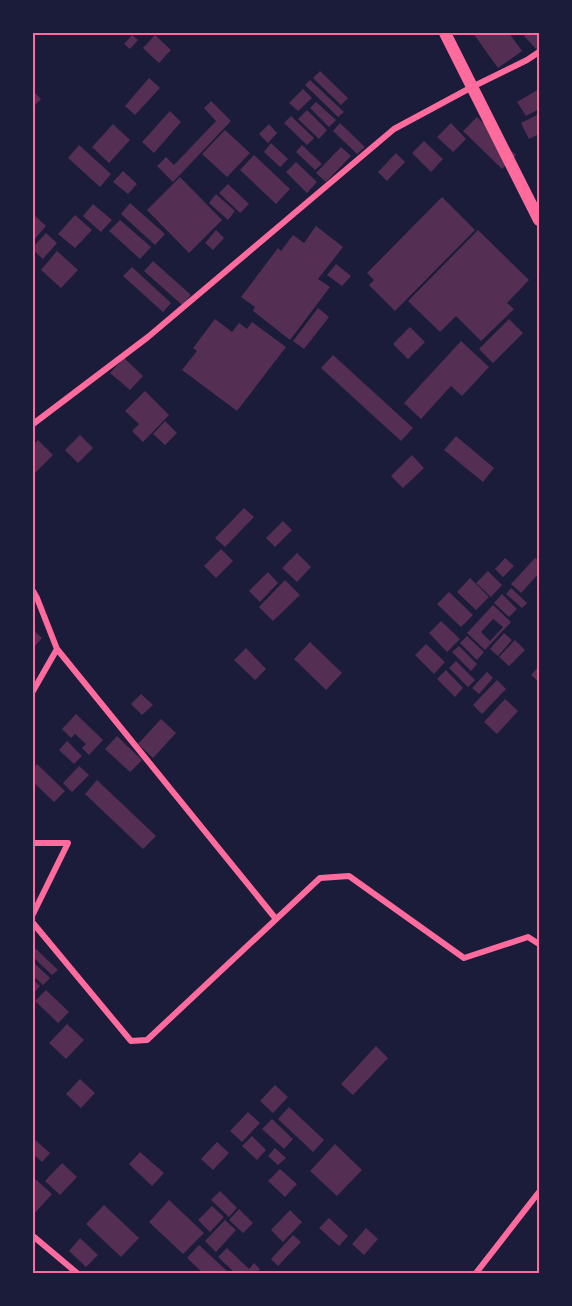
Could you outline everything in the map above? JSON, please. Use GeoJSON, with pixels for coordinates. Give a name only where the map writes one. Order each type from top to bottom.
{"type":"FeatureCollection","features":[{"type":"Feature","properties":{"kind":"highway"},"geometry":{"type":"LineString","coordinates":[[445,33],[539,220]]}},
{"type":"Feature","properties":{"kind":"street"},"geometry":{"type":"LineString","coordinates":[[33,424],[148,337],[394,129],[539,52]]}},
{"type":"Feature","properties":{"kind":"street"},"geometry":{"type":"LineString","coordinates":[[33,591],[38,598],[57,649],[276,919]]}},
{"type":"Feature","properties":{"kind":"street"},"geometry":{"type":"LineString","coordinates":[[33,691],[57,649]]}},
{"type":"Feature","properties":{"kind":"street"},"geometry":{"type":"LineString","coordinates":[[33,843],[68,843],[33,914]]}},
{"type":"Feature","properties":{"kind":"street"},"geometry":{"type":"LineString","coordinates":[[33,923],[131,1041],[147,1040],[320,878],[349,876],[464,958],[528,936],[539,944]]}},
{"type":"Feature","properties":{"kind":"street"},"geometry":{"type":"LineString","coordinates":[[476,1273],[539,1192]]}},
{"type":"Feature","properties":{"kind":"street"},"geometry":{"type":"LineString","coordinates":[[33,1236],[77,1273]]}},
{"type":"Feature","properties":{"kind":"building"},"geometry":{"type":"Polygon","coordinates":[[[473,33],[509,33],[522,51],[498,68],[473,33]]]}},
{"type":"Feature","properties":{"kind":"building"},"geometry":{"type":"Polygon","coordinates":[[[528,33],[539,33],[539,52],[524,36],[528,33]]]}},
{"type":"Feature","properties":{"kind":"building"},"geometry":{"type":"Polygon","coordinates":[[[132,35],[138,40],[130,49],[124,44],[132,35]]]}},
{"type":"Feature","properties":{"kind":"building"},"geometry":{"type":"Polygon","coordinates":[[[155,35],[171,50],[159,63],[143,48],[155,35]]]}},
{"type":"Feature","properties":{"kind":"building"},"geometry":{"type":"Polygon","coordinates":[[[320,71],[348,98],[341,105],[313,78],[320,71]]]}},
{"type":"Feature","properties":{"kind":"building"},"geometry":{"type":"Polygon","coordinates":[[[149,78],[160,88],[135,115],[125,106],[149,78]]]}},
{"type":"Feature","properties":{"kind":"building"},"geometry":{"type":"Polygon","coordinates":[[[310,80],[344,112],[338,117],[305,85],[310,80]]]}},
{"type":"Feature","properties":{"kind":"building"},"geometry":{"type":"Polygon","coordinates":[[[303,89],[312,98],[298,111],[289,103],[303,89]]]}},
{"type":"Feature","properties":{"kind":"building"},"geometry":{"type":"Polygon","coordinates":[[[539,89],[539,109],[526,116],[517,102],[539,89]]]}},
{"type":"Feature","properties":{"kind":"building"},"geometry":{"type":"Polygon","coordinates":[[[33,91],[41,99],[33,107],[33,91]]]}},
{"type":"Feature","properties":{"kind":"building"},"geometry":{"type":"Polygon","coordinates":[[[211,101],[231,121],[173,182],[157,166],[166,157],[174,165],[216,121],[204,108],[211,101]]]}},
{"type":"Feature","properties":{"kind":"building"},"geometry":{"type":"Polygon","coordinates":[[[316,102],[336,120],[329,127],[310,108],[316,102]]]}},
{"type":"Feature","properties":{"kind":"building"},"geometry":{"type":"Polygon","coordinates":[[[307,110],[327,130],[319,139],[298,119],[307,110]]]}},
{"type":"Feature","properties":{"kind":"building"},"geometry":{"type":"Polygon","coordinates":[[[170,111],[181,122],[154,153],[142,142],[170,111]]]}},
{"type":"Feature","properties":{"kind":"building"},"geometry":{"type":"Polygon","coordinates":[[[539,114],[539,134],[529,139],[521,123],[539,114]]]}},
{"type":"Feature","properties":{"kind":"building"},"geometry":{"type":"Polygon","coordinates":[[[291,116],[314,138],[307,145],[284,123],[291,116]]]}},
{"type":"Feature","properties":{"kind":"building"},"geometry":{"type":"Polygon","coordinates":[[[477,117],[516,155],[502,169],[463,131],[477,117]]]}},
{"type":"Feature","properties":{"kind":"building"},"geometry":{"type":"Polygon","coordinates":[[[340,123],[365,147],[357,154],[333,131],[340,123]]]}},
{"type":"Feature","properties":{"kind":"building"},"geometry":{"type":"Polygon","coordinates":[[[451,123],[466,139],[453,152],[437,137],[451,123]]]}},
{"type":"Feature","properties":{"kind":"building"},"geometry":{"type":"Polygon","coordinates":[[[113,124],[130,140],[109,163],[92,147],[113,124]]]}},
{"type":"Feature","properties":{"kind":"building"},"geometry":{"type":"Polygon","coordinates":[[[269,124],[277,133],[268,143],[259,134],[269,124]]]}},
{"type":"Feature","properties":{"kind":"building"},"geometry":{"type":"Polygon","coordinates":[[[225,130],[250,153],[227,177],[202,154],[225,130]]]}},
{"type":"Feature","properties":{"kind":"building"},"geometry":{"type":"Polygon","coordinates":[[[424,141],[443,159],[431,172],[412,153],[424,141]]]}},
{"type":"Feature","properties":{"kind":"building"},"geometry":{"type":"Polygon","coordinates":[[[271,143],[288,159],[280,167],[264,152],[271,143]]]}},
{"type":"Feature","properties":{"kind":"building"},"geometry":{"type":"Polygon","coordinates":[[[79,145],[111,174],[100,187],[68,158],[79,145]]]}},
{"type":"Feature","properties":{"kind":"building"},"geometry":{"type":"Polygon","coordinates":[[[302,145],[322,164],[315,170],[296,152],[302,145]]]}},
{"type":"Feature","properties":{"kind":"building"},"geometry":{"type":"Polygon","coordinates":[[[341,147],[351,156],[326,182],[316,173],[341,147]]]}},
{"type":"Feature","properties":{"kind":"building"},"geometry":{"type":"Polygon","coordinates":[[[396,153],[405,162],[387,181],[378,172],[396,153]]]}},
{"type":"Feature","properties":{"kind":"building"},"geometry":{"type":"Polygon","coordinates":[[[254,155],[290,189],[276,204],[240,170],[254,155]]]}},
{"type":"Feature","properties":{"kind":"building"},"geometry":{"type":"Polygon","coordinates":[[[296,162],[317,182],[307,193],[286,172],[296,162]]]}},
{"type":"Feature","properties":{"kind":"building"},"geometry":{"type":"Polygon","coordinates":[[[123,171],[137,184],[128,194],[113,182],[123,171]]]}},
{"type":"Feature","properties":{"kind":"building"},"geometry":{"type":"Polygon","coordinates":[[[180,177],[222,220],[189,253],[147,210],[180,177]]]}},
{"type":"Feature","properties":{"kind":"building"},"geometry":{"type":"Polygon","coordinates":[[[228,184],[249,204],[240,213],[219,193],[228,184]]]}},
{"type":"Feature","properties":{"kind":"building"},"geometry":{"type":"Polygon","coordinates":[[[216,194],[235,211],[228,220],[209,203],[216,194]]]}},
{"type":"Feature","properties":{"kind":"building"},"geometry":{"type":"Polygon","coordinates":[[[442,197],[475,230],[395,311],[369,285],[374,280],[367,273],[442,197]]]}},
{"type":"Feature","properties":{"kind":"building"},"geometry":{"type":"Polygon","coordinates":[[[130,203],[165,234],[155,245],[121,214],[130,203]]]}},
{"type":"Feature","properties":{"kind":"building"},"geometry":{"type":"Polygon","coordinates":[[[93,204],[112,220],[101,232],[83,216],[93,204]]]}},
{"type":"Feature","properties":{"kind":"building"},"geometry":{"type":"Polygon","coordinates":[[[33,214],[46,226],[33,241],[33,214]]]}},
{"type":"Feature","properties":{"kind":"building"},"geometry":{"type":"Polygon","coordinates":[[[75,215],[92,230],[75,248],[58,234],[75,215]]]}},
{"type":"Feature","properties":{"kind":"building"},"geometry":{"type":"Polygon","coordinates":[[[120,220],[151,247],[140,259],[109,231],[120,220]]]}},
{"type":"Feature","properties":{"kind":"building"},"geometry":{"type":"Polygon","coordinates":[[[316,226],[343,247],[318,279],[330,287],[290,340],[253,311],[255,307],[241,297],[278,248],[281,251],[293,235],[304,243],[316,226]]]}},
{"type":"Feature","properties":{"kind":"building"},"geometry":{"type":"Polygon","coordinates":[[[216,230],[224,238],[213,250],[205,243],[216,230]]]}},
{"type":"Feature","properties":{"kind":"building"},"geometry":{"type":"Polygon","coordinates":[[[478,230],[529,280],[507,303],[514,309],[481,341],[456,316],[440,332],[408,301],[478,230]]]}},
{"type":"Feature","properties":{"kind":"building"},"geometry":{"type":"Polygon","coordinates":[[[46,233],[57,243],[43,259],[33,250],[33,247],[46,233]]]}},
{"type":"Feature","properties":{"kind":"building"},"geometry":{"type":"Polygon","coordinates":[[[57,251],[78,270],[61,288],[41,270],[57,251]]]}},
{"type":"Feature","properties":{"kind":"building"},"geometry":{"type":"Polygon","coordinates":[[[153,261],[191,295],[182,305],[144,271],[153,261]]]}},
{"type":"Feature","properties":{"kind":"building"},"geometry":{"type":"Polygon","coordinates":[[[336,264],[351,276],[342,286],[327,275],[336,264]]]}},
{"type":"Feature","properties":{"kind":"building"},"geometry":{"type":"Polygon","coordinates":[[[132,267],[171,303],[163,312],[123,276],[132,267]]]}},
{"type":"Feature","properties":{"kind":"building"},"geometry":{"type":"Polygon","coordinates":[[[318,308],[329,317],[304,349],[293,341],[318,308]]]}},
{"type":"Feature","properties":{"kind":"building"},"geometry":{"type":"Polygon","coordinates":[[[215,319],[232,332],[239,323],[247,329],[252,322],[286,347],[237,411],[182,370],[197,351],[193,348],[215,319]]]}},
{"type":"Feature","properties":{"kind":"building"},"geometry":{"type":"Polygon","coordinates":[[[509,319],[523,333],[493,363],[479,349],[509,319]]]}},
{"type":"Feature","properties":{"kind":"building"},"geometry":{"type":"Polygon","coordinates":[[[410,327],[425,342],[408,359],[393,344],[410,327]]]}},
{"type":"Feature","properties":{"kind":"building"},"geometry":{"type":"Polygon","coordinates":[[[461,341],[489,367],[462,396],[451,386],[421,419],[404,403],[461,341]]]}},
{"type":"Feature","properties":{"kind":"building"},"geometry":{"type":"Polygon","coordinates":[[[333,355],[413,428],[401,441],[321,368],[333,355]]]}},
{"type":"Feature","properties":{"kind":"building"},"geometry":{"type":"Polygon","coordinates":[[[124,358],[143,376],[130,390],[110,373],[124,358]]]}},
{"type":"Feature","properties":{"kind":"building"},"geometry":{"type":"Polygon","coordinates":[[[145,391],[169,415],[143,442],[132,431],[139,424],[125,411],[145,391]]]}},
{"type":"Feature","properties":{"kind":"building"},"geometry":{"type":"Polygon","coordinates":[[[165,421],[177,433],[165,445],[153,434],[165,421]]]}},
{"type":"Feature","properties":{"kind":"building"},"geometry":{"type":"Polygon","coordinates":[[[80,435],[93,448],[78,463],[65,450],[80,435]]]}},
{"type":"Feature","properties":{"kind":"building"},"geometry":{"type":"Polygon","coordinates":[[[456,436],[494,468],[483,482],[444,450],[456,436]]]}},
{"type":"Feature","properties":{"kind":"building"},"geometry":{"type":"Polygon","coordinates":[[[38,440],[53,455],[33,475],[33,445],[38,440]]]}},
{"type":"Feature","properties":{"kind":"building"},"geometry":{"type":"Polygon","coordinates":[[[412,455],[424,468],[403,488],[391,476],[412,455]]]}},
{"type":"Feature","properties":{"kind":"building"},"geometry":{"type":"Polygon","coordinates":[[[244,508],[254,517],[225,547],[215,538],[244,508]]]}},
{"type":"Feature","properties":{"kind":"building"},"geometry":{"type":"Polygon","coordinates":[[[283,521],[292,530],[275,547],[266,538],[283,521]]]}},
{"type":"Feature","properties":{"kind":"building"},"geometry":{"type":"Polygon","coordinates":[[[221,549],[233,561],[216,578],[204,566],[221,549]]]}},
{"type":"Feature","properties":{"kind":"building"},"geometry":{"type":"Polygon","coordinates":[[[297,553],[311,567],[297,582],[282,568],[297,553]]]}},
{"type":"Feature","properties":{"kind":"building"},"geometry":{"type":"Polygon","coordinates":[[[505,558],[514,566],[503,577],[495,569],[505,558]]]}},
{"type":"Feature","properties":{"kind":"building"},"geometry":{"type":"Polygon","coordinates":[[[535,558],[539,561],[539,573],[521,593],[511,584],[535,558]]]}},
{"type":"Feature","properties":{"kind":"building"},"geometry":{"type":"Polygon","coordinates":[[[488,571],[502,585],[491,597],[476,583],[488,571]]]}},
{"type":"Feature","properties":{"kind":"building"},"geometry":{"type":"Polygon","coordinates":[[[268,572],[278,583],[260,602],[249,591],[268,572]]]}},
{"type":"Feature","properties":{"kind":"building"},"geometry":{"type":"Polygon","coordinates":[[[470,578],[489,597],[476,610],[457,592],[470,578]]]}},
{"type":"Feature","properties":{"kind":"building"},"geometry":{"type":"Polygon","coordinates":[[[285,580],[300,595],[273,621],[259,607],[285,580]]]}},
{"type":"Feature","properties":{"kind":"building"},"geometry":{"type":"Polygon","coordinates":[[[511,588],[527,603],[522,608],[506,594],[511,588]]]}},
{"type":"Feature","properties":{"kind":"building"},"geometry":{"type":"Polygon","coordinates":[[[449,592],[473,615],[461,627],[437,604],[449,592]]]}},
{"type":"Feature","properties":{"kind":"building"},"geometry":{"type":"Polygon","coordinates":[[[502,594],[517,609],[509,617],[494,603],[502,594]]]}},
{"type":"Feature","properties":{"kind":"building"},"geometry":{"type":"Polygon","coordinates":[[[493,605],[511,622],[485,650],[467,633],[493,605]],[[493,619],[481,632],[490,641],[503,627],[493,619]]]}},
{"type":"Feature","properties":{"kind":"building"},"geometry":{"type":"Polygon","coordinates":[[[441,621],[460,639],[447,652],[429,633],[441,621]]]}},
{"type":"Feature","properties":{"kind":"building"},"geometry":{"type":"Polygon","coordinates":[[[33,630],[42,638],[33,648],[33,630]]]}},
{"type":"Feature","properties":{"kind":"building"},"geometry":{"type":"Polygon","coordinates":[[[504,633],[512,640],[498,656],[490,649],[504,633]]]}},
{"type":"Feature","properties":{"kind":"building"},"geometry":{"type":"Polygon","coordinates":[[[467,636],[484,652],[477,660],[460,643],[467,636]]]}},
{"type":"Feature","properties":{"kind":"building"},"geometry":{"type":"Polygon","coordinates":[[[515,640],[525,650],[509,666],[499,657],[515,640]]]}},
{"type":"Feature","properties":{"kind":"building"},"geometry":{"type":"Polygon","coordinates":[[[310,642],[342,673],[326,690],[294,659],[310,642]]]}},
{"type":"Feature","properties":{"kind":"building"},"geometry":{"type":"Polygon","coordinates":[[[426,644],[445,662],[434,674],[415,655],[426,644]]]}},
{"type":"Feature","properties":{"kind":"building"},"geometry":{"type":"Polygon","coordinates":[[[459,646],[477,664],[471,671],[452,652],[459,646]]]}},
{"type":"Feature","properties":{"kind":"building"},"geometry":{"type":"Polygon","coordinates":[[[246,648],[266,669],[255,680],[234,660],[246,648]]]}},
{"type":"Feature","properties":{"kind":"building"},"geometry":{"type":"Polygon","coordinates":[[[456,661],[475,680],[468,687],[449,668],[456,661]]]}},
{"type":"Feature","properties":{"kind":"building"},"geometry":{"type":"Polygon","coordinates":[[[539,666],[539,682],[531,675],[539,666]]]}},
{"type":"Feature","properties":{"kind":"building"},"geometry":{"type":"Polygon","coordinates":[[[446,670],[463,688],[455,697],[437,679],[446,670]]]}},
{"type":"Feature","properties":{"kind":"building"},"geometry":{"type":"Polygon","coordinates":[[[487,672],[493,678],[479,694],[472,688],[487,672]]]}},
{"type":"Feature","properties":{"kind":"building"},"geometry":{"type":"Polygon","coordinates":[[[497,680],[506,689],[482,714],[473,705],[497,680]]]}},
{"type":"Feature","properties":{"kind":"building"},"geometry":{"type":"Polygon","coordinates":[[[141,694],[153,705],[142,715],[131,704],[141,694]]]}},
{"type":"Feature","properties":{"kind":"building"},"geometry":{"type":"Polygon","coordinates":[[[505,699],[518,711],[497,734],[484,722],[505,699]]]}},
{"type":"Feature","properties":{"kind":"building"},"geometry":{"type":"Polygon","coordinates":[[[76,714],[103,740],[89,755],[82,748],[86,744],[75,734],[71,738],[62,729],[76,714]]]}},
{"type":"Feature","properties":{"kind":"building"},"geometry":{"type":"Polygon","coordinates":[[[161,719],[176,733],[153,758],[138,744],[161,719]]]}},
{"type":"Feature","properties":{"kind":"building"},"geometry":{"type":"Polygon","coordinates":[[[117,736],[142,760],[130,772],[105,749],[117,736]]]}},
{"type":"Feature","properties":{"kind":"building"},"geometry":{"type":"Polygon","coordinates":[[[67,741],[82,756],[74,764],[59,750],[67,741]]]}},
{"type":"Feature","properties":{"kind":"building"},"geometry":{"type":"Polygon","coordinates":[[[37,764],[65,791],[54,802],[33,782],[33,768],[37,764]]]}},
{"type":"Feature","properties":{"kind":"building"},"geometry":{"type":"Polygon","coordinates":[[[79,766],[89,775],[72,792],[63,783],[79,766]]]}},
{"type":"Feature","properties":{"kind":"building"},"geometry":{"type":"Polygon","coordinates":[[[97,780],[156,836],[143,849],[85,794],[97,780]]]}},
{"type":"Feature","properties":{"kind":"building"},"geometry":{"type":"Polygon","coordinates":[[[33,946],[58,970],[52,975],[33,957],[33,946]]]}},
{"type":"Feature","properties":{"kind":"building"},"geometry":{"type":"Polygon","coordinates":[[[33,962],[50,978],[43,985],[33,976],[33,962]]]}},
{"type":"Feature","properties":{"kind":"building"},"geometry":{"type":"Polygon","coordinates":[[[33,979],[40,986],[33,994],[33,979]]]}},
{"type":"Feature","properties":{"kind":"building"},"geometry":{"type":"Polygon","coordinates":[[[46,990],[69,1012],[58,1023],[35,1001],[46,990]]]}},
{"type":"Feature","properties":{"kind":"building"},"geometry":{"type":"Polygon","coordinates":[[[67,1024],[84,1040],[66,1059],[49,1043],[67,1024]]]}},
{"type":"Feature","properties":{"kind":"building"},"geometry":{"type":"Polygon","coordinates":[[[376,1046],[388,1058],[353,1095],[341,1084],[376,1046]]]}},
{"type":"Feature","properties":{"kind":"building"},"geometry":{"type":"Polygon","coordinates":[[[80,1079],[95,1093],[81,1108],[66,1094],[80,1079]]]}},
{"type":"Feature","properties":{"kind":"building"},"geometry":{"type":"Polygon","coordinates":[[[275,1085],[288,1097],[273,1113],[260,1101],[275,1085]]]}},
{"type":"Feature","properties":{"kind":"building"},"geometry":{"type":"Polygon","coordinates":[[[289,1107],[324,1140],[313,1152],[278,1119],[289,1107]]]}},
{"type":"Feature","properties":{"kind":"building"},"geometry":{"type":"Polygon","coordinates":[[[248,1112],[260,1123],[242,1142],[230,1131],[248,1112]]]}},
{"type":"Feature","properties":{"kind":"building"},"geometry":{"type":"Polygon","coordinates":[[[272,1119],[293,1139],[284,1149],[262,1129],[272,1119]]]}},
{"type":"Feature","properties":{"kind":"building"},"geometry":{"type":"Polygon","coordinates":[[[252,1136],[266,1150],[257,1160],[242,1146],[252,1136]]]}},
{"type":"Feature","properties":{"kind":"building"},"geometry":{"type":"Polygon","coordinates":[[[33,1138],[50,1153],[42,1162],[33,1154],[33,1138]]]}},
{"type":"Feature","properties":{"kind":"building"},"geometry":{"type":"Polygon","coordinates":[[[217,1142],[229,1153],[213,1170],[201,1159],[217,1142]]]}},
{"type":"Feature","properties":{"kind":"building"},"geometry":{"type":"Polygon","coordinates":[[[335,1144],[362,1170],[337,1196],[310,1171],[335,1144]]]}},
{"type":"Feature","properties":{"kind":"building"},"geometry":{"type":"Polygon","coordinates":[[[275,1148],[286,1158],[278,1165],[268,1156],[275,1148]]]}},
{"type":"Feature","properties":{"kind":"building"},"geometry":{"type":"Polygon","coordinates":[[[140,1152],[164,1173],[152,1186],[129,1164],[140,1152]]]}},
{"type":"Feature","properties":{"kind":"building"},"geometry":{"type":"Polygon","coordinates":[[[62,1163],[77,1177],[60,1195],[45,1181],[62,1163]]]}},
{"type":"Feature","properties":{"kind":"building"},"geometry":{"type":"Polygon","coordinates":[[[280,1169],[297,1184],[285,1197],[268,1181],[280,1169]]]}},
{"type":"Feature","properties":{"kind":"building"},"geometry":{"type":"Polygon","coordinates":[[[33,1177],[52,1194],[33,1215],[33,1177]]]}},
{"type":"Feature","properties":{"kind":"building"},"geometry":{"type":"Polygon","coordinates":[[[220,1191],[237,1208],[229,1217],[211,1200],[220,1191]]]}},
{"type":"Feature","properties":{"kind":"building"},"geometry":{"type":"Polygon","coordinates":[[[169,1200],[204,1233],[183,1254],[149,1222],[169,1200]]]}},
{"type":"Feature","properties":{"kind":"building"},"geometry":{"type":"Polygon","coordinates":[[[104,1205],[139,1238],[121,1257],[86,1224],[104,1205]]]}},
{"type":"Feature","properties":{"kind":"building"},"geometry":{"type":"Polygon","coordinates":[[[212,1206],[224,1217],[210,1232],[198,1220],[212,1206]]]}},
{"type":"Feature","properties":{"kind":"building"},"geometry":{"type":"Polygon","coordinates":[[[239,1209],[253,1223],[243,1233],[229,1220],[239,1209]]]}},
{"type":"Feature","properties":{"kind":"building"},"geometry":{"type":"Polygon","coordinates":[[[290,1210],[302,1222],[283,1242],[271,1230],[290,1210]]]}},
{"type":"Feature","properties":{"kind":"building"},"geometry":{"type":"Polygon","coordinates":[[[329,1218],[348,1236],[339,1246],[319,1228],[329,1218]]]}},
{"type":"Feature","properties":{"kind":"building"},"geometry":{"type":"Polygon","coordinates":[[[225,1220],[236,1230],[216,1252],[205,1241],[225,1220]]]}},
{"type":"Feature","properties":{"kind":"building"},"geometry":{"type":"Polygon","coordinates":[[[366,1228],[378,1239],[364,1255],[352,1244],[366,1228]]]}},
{"type":"Feature","properties":{"kind":"building"},"geometry":{"type":"Polygon","coordinates":[[[293,1235],[301,1242],[278,1266],[271,1259],[293,1235]]]}},
{"type":"Feature","properties":{"kind":"building"},"geometry":{"type":"Polygon","coordinates":[[[80,1238],[98,1255],[86,1267],[69,1251],[80,1238]]]}},
{"type":"Feature","properties":{"kind":"building"},"geometry":{"type":"Polygon","coordinates":[[[199,1245],[227,1271],[225,1273],[203,1273],[187,1258],[199,1245]]]}},
{"type":"Feature","properties":{"kind":"building"},"geometry":{"type":"Polygon","coordinates":[[[227,1248],[249,1269],[254,1263],[260,1269],[256,1273],[235,1273],[218,1257],[227,1248]]]}}]}
